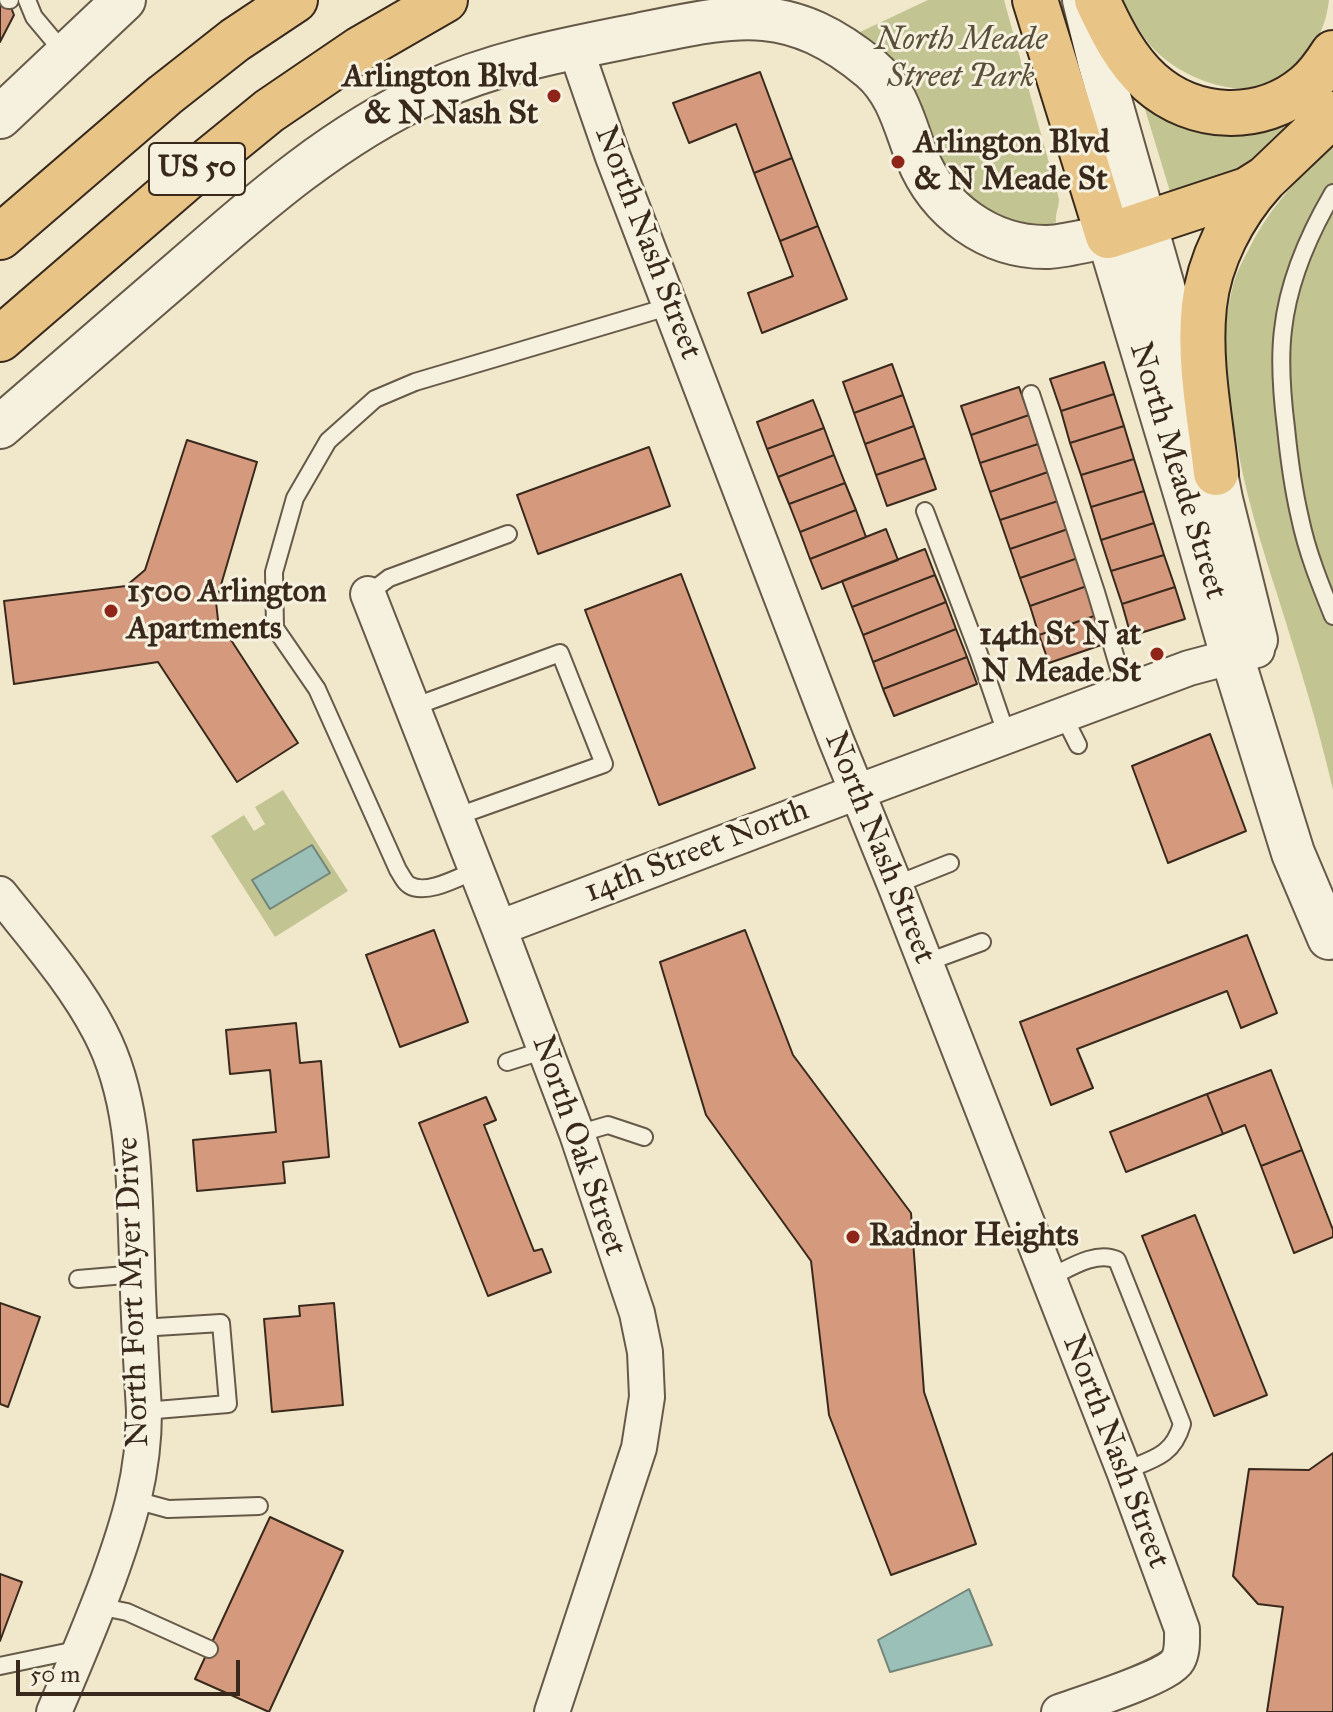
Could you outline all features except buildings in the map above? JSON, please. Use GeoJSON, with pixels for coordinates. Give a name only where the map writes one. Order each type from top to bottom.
{"type":"FeatureCollection","features":[{"type":"Feature","properties":{"kind":"highway"},"geometry":{"type":"LineString","coordinates":[[132,123],[250,0]]}},
{"type":"Feature","properties":{"kind":"highway","name":"US 50"},"geometry":{"type":"LineString","coordinates":[[0,237],[132,123],[235,40],[295,0]]}},
{"type":"Feature","properties":{"kind":"highway"},"geometry":{"type":"LineString","coordinates":[[427,10],[476,0]]}},
{"type":"Feature","properties":{"kind":"highway","name":"North Meade Street"},"geometry":{"type":"LineString","coordinates":[[1035,0],[1126,230]]}},
{"type":"Feature","properties":{"kind":"highway"},"geometry":{"type":"LineString","coordinates":[[1097,0],[1122,49],[1148,81],[1184,104],[1205,111],[1228,114],[1271,106],[1307,85],[1333,53]]}},
{"type":"Feature","properties":{"kind":"highway","name":"US 50"},"geometry":{"type":"LineString","coordinates":[[0,339],[269,111],[348,57],[427,10]]}},
{"type":"Feature","properties":{"kind":"highway"},"geometry":{"type":"LineString","coordinates":[[1216,473],[1203,358],[1204,304],[1210,277],[1227,233],[1242,207],[1266,178],[1333,114]]}},
{"type":"Feature","properties":{"kind":"highway"},"geometry":{"type":"LineString","coordinates":[[1126,230],[1226,198],[1266,178]]}},
{"type":"Feature","properties":{"kind":"street"},"geometry":{"type":"LineString","coordinates":[[0,117],[124,0]]}},
{"type":"Feature","properties":{"kind":"street","name":"North Meade Street"},"geometry":{"type":"LineString","coordinates":[[1084,0],[1099,61],[1126,230],[1190,510],[1314,847],[1331,945]]}},
{"type":"Feature","properties":{"kind":"street"},"geometry":{"type":"LineString","coordinates":[[0,427],[272,193],[363,128],[403,105],[467,76],[530,57],[701,22],[732,17],[782,19],[800,24],[844,48],[884,82],[900,108],[932,187],[972,226],[1003,240],[1043,247],[1126,230]]}},
{"type":"Feature","properties":{"kind":"street","name":"North Nash Street"},"geometry":{"type":"LineString","coordinates":[[575,47],[613,157],[857,792],[1124,1471],[1182,1629],[1177,1662],[1169,1669],[1059,1712]]}},
{"type":"Feature","properties":{"kind":"street","name":"North Meade Street"},"geometry":{"type":"LineString","coordinates":[[1126,230],[1216,473],[1245,653]]}},
{"type":"Feature","properties":{"kind":"street","name":"North Oak Street"},"geometry":{"type":"LineString","coordinates":[[368,594],[577,1134],[637,1313],[645,1352],[648,1387],[644,1426],[552,1712]]}},
{"type":"Feature","properties":{"kind":"street","name":"14th Street North"},"geometry":{"type":"LineString","coordinates":[[499,928],[1007,736],[1070,730],[1126,692],[1202,663],[1245,653]]}},
{"type":"Feature","properties":{"kind":"street","name":"North Fort Myer Drive"},"geometry":{"type":"LineString","coordinates":[[0,894],[62,972],[100,1032],[116,1071],[126,1108],[134,1177],[143,1454],[135,1500],[82,1649],[54,1712]]}},
{"type":"Feature","properties":{"kind":"lane"},"geometry":{"type":"LineString","coordinates":[[27,0],[34,17],[65,54]]}},
{"type":"Feature","properties":{"kind":"lane"},"geometry":{"type":"LineString","coordinates":[[1333,193],[1309,240],[1290,292],[1281,365],[1286,433],[1300,519],[1316,576],[1333,616]]}},
{"type":"Feature","properties":{"kind":"lane"},"geometry":{"type":"LineString","coordinates":[[476,870],[431,888],[420,889],[408,885],[398,870],[317,689],[275,628],[274,572],[295,498],[328,441],[375,399],[415,382],[671,306]]}},
{"type":"Feature","properties":{"kind":"lane"},"geometry":{"type":"LineString","coordinates":[[1031,394],[1126,692]]}},
{"type":"Feature","properties":{"kind":"lane"},"geometry":{"type":"LineString","coordinates":[[925,511],[1007,736]]}},
{"type":"Feature","properties":{"kind":"lane"},"geometry":{"type":"LineString","coordinates":[[368,594],[389,578],[508,534]]}},
{"type":"Feature","properties":{"kind":"lane"},"geometry":{"type":"LineString","coordinates":[[413,707],[560,653],[604,764],[455,817]]}},
{"type":"Feature","properties":{"kind":"lane"},"geometry":{"type":"LineString","coordinates":[[895,885],[950,863]]}},
{"type":"Feature","properties":{"kind":"lane"},"geometry":{"type":"LineString","coordinates":[[925,963],[982,942]]}},
{"type":"Feature","properties":{"kind":"lane"},"geometry":{"type":"LineString","coordinates":[[507,1062],[545,1050]]}},
{"type":"Feature","properties":{"kind":"lane"},"geometry":{"type":"LineString","coordinates":[[577,1134],[608,1125],[644,1137]]}},
{"type":"Feature","properties":{"kind":"lane"},"geometry":{"type":"LineString","coordinates":[[1049,1278],[1093,1259],[1108,1256],[1117,1260],[1172,1396],[1182,1424],[1178,1439],[1170,1450],[1159,1457],[1124,1471]]}},
{"type":"Feature","properties":{"kind":"lane"},"geometry":{"type":"LineString","coordinates":[[78,1279],[137,1274]]}},
{"type":"Feature","properties":{"kind":"lane"},"geometry":{"type":"LineString","coordinates":[[140,1328],[221,1323],[228,1404],[144,1411]]}},
{"type":"Feature","properties":{"kind":"lane"},"geometry":{"type":"LineString","coordinates":[[135,1500],[168,1509],[259,1506]]}},
{"type":"Feature","properties":{"kind":"lane"},"geometry":{"type":"LineString","coordinates":[[98,1606],[127,1612],[209,1649]]}},
{"type":"Feature","properties":{"kind":"lane"},"geometry":{"type":"LineString","coordinates":[[0,1666],[82,1649]]}},
{"type":"Feature","properties":{"kind":"green space","name":"North Meade Street Park"},"geometry":{"type":"Polygon","coordinates":[[[928,0],[1004,0],[1059,199],[1056,222],[1043,229],[1000,219],[966,194],[947,167],[909,83],[890,59],[860,32],[928,0]]]}},
{"type":"Feature","properties":{"kind":"green space"},"geometry":{"type":"Polygon","coordinates":[[[1123,0],[1329,0],[1319,36],[1295,70],[1280,81],[1245,89],[1227,87],[1191,75],[1161,56],[1139,30],[1123,0]]]}},
{"type":"Feature","properties":{"kind":"green space"},"geometry":{"type":"Polygon","coordinates":[[[1333,77],[1333,94],[1248,173],[1172,198],[1144,106],[1212,129],[1333,77]]]}},
{"type":"Feature","properties":{"kind":"green space"},"geometry":{"type":"Polygon","coordinates":[[[1333,146],[1333,790],[1244,479],[1229,398],[1225,342],[1234,282],[1257,234],[1286,193],[1333,146]]]}},
{"type":"Feature","properties":{"kind":"green space"},"geometry":{"type":"Polygon","coordinates":[[[283,790],[348,891],[275,937],[211,836],[244,815],[254,831],[265,824],[255,807],[283,790]]]}},
{"type":"Feature","properties":{"kind":"water"},"geometry":{"type":"Polygon","coordinates":[[[312,845],[330,873],[270,909],[252,880],[312,845]]]}},
{"type":"Feature","properties":{"kind":"water"},"geometry":{"type":"Polygon","coordinates":[[[969,1589],[992,1645],[890,1672],[878,1640],[969,1589]]]}},
{"type":"Feature","properties":{"kind":"place","name":"Arlington Blvd & N Nash St"},"geometry":{"type":"Point","coordinates":[554,96]}},
{"type":"Feature","properties":{"kind":"place","name":"Arlington Blvd & N Meade St"},"geometry":{"type":"Point","coordinates":[898,162]}},
{"type":"Feature","properties":{"kind":"place","name":"1500 Arlington Apartments"},"geometry":{"type":"Point","coordinates":[111,611]}},
{"type":"Feature","properties":{"kind":"place","name":"14th St N at N Meade St"},"geometry":{"type":"Point","coordinates":[1157,654]}},
{"type":"Feature","properties":{"kind":"place","name":"Radnor Heights"},"geometry":{"type":"Point","coordinates":[853,1237]}}]}
